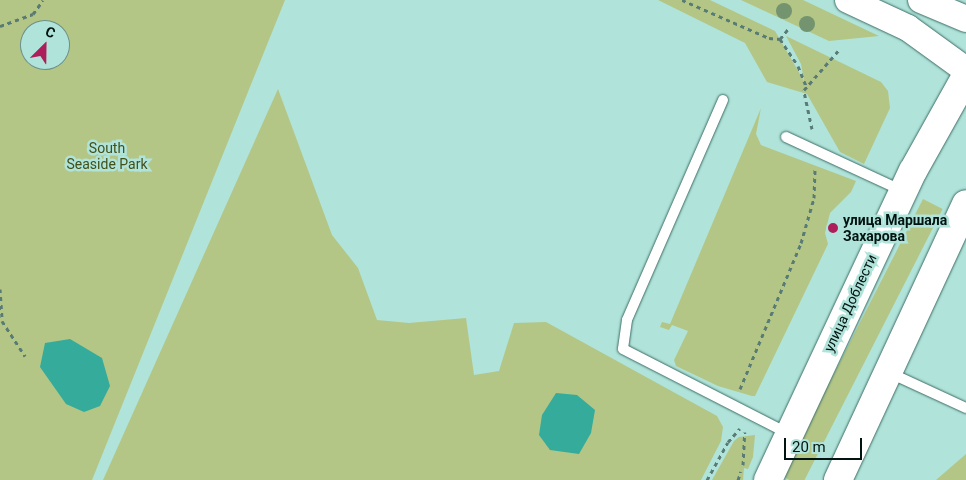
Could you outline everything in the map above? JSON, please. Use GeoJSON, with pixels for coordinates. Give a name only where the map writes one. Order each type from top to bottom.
{"type":"FeatureCollection","features":[{"type":"Feature","properties":{"kind":"main road","name":"улица Доблести"},"geometry":{"type":"LineString","coordinates":[[768,480],[904,192],[966,76]]}},
{"type":"Feature","properties":{"kind":"main road"},"geometry":{"type":"LineString","coordinates":[[838,480],[966,204]]}},
{"type":"Feature","properties":{"kind":"street"},"geometry":{"type":"LineString","coordinates":[[848,0],[908,28],[966,70]]}},
{"type":"Feature","properties":{"kind":"street"},"geometry":{"type":"LineString","coordinates":[[921,0],[966,20]]}},
{"type":"Feature","properties":{"kind":"lane"},"geometry":{"type":"LineString","coordinates":[[723,100],[627,320],[623,350],[790,434]]}},
{"type":"Feature","properties":{"kind":"lane"},"geometry":{"type":"LineString","coordinates":[[786,138],[904,192]]}},
{"type":"Feature","properties":{"kind":"lane"},"geometry":{"type":"LineString","coordinates":[[888,372],[966,408]]}},
{"type":"Feature","properties":{"kind":"path"},"geometry":{"type":"LineString","coordinates":[[0,26],[33,14],[43,0]]}},
{"type":"Feature","properties":{"kind":"path"},"geometry":{"type":"LineString","coordinates":[[682,0],[769,38],[780,39]]}},
{"type":"Feature","properties":{"kind":"path"},"geometry":{"type":"LineString","coordinates":[[780,39],[789,28]]}},
{"type":"Feature","properties":{"kind":"path"},"geometry":{"type":"LineString","coordinates":[[780,39],[798,66],[806,87]]}},
{"type":"Feature","properties":{"kind":"path"},"geometry":{"type":"LineString","coordinates":[[733,406],[801,243],[814,198],[816,152],[804,90],[838,51]]}},
{"type":"Feature","properties":{"kind":"path"},"geometry":{"type":"LineString","coordinates":[[0,289],[2,321],[25,356]]}},
{"type":"Feature","properties":{"kind":"path"},"geometry":{"type":"LineString","coordinates":[[707,480],[728,442],[744,424],[745,458],[738,480]]}},
{"type":"Feature","properties":{"kind":"green space","name":"South Seaside Park"},"geometry":{"type":"Polygon","coordinates":[[[0,0],[285,0],[92,480],[0,480],[0,0]]]}},
{"type":"Feature","properties":{"kind":"green space"},"geometry":{"type":"Polygon","coordinates":[[[658,0],[710,0],[775,31],[804,81],[801,64],[786,36],[881,82],[888,91],[890,108],[864,164],[840,152],[807,94],[767,82],[745,43],[658,0]]]}},
{"type":"Feature","properties":{"kind":"green space"},"geometry":{"type":"Polygon","coordinates":[[[741,0],[803,0],[879,36],[829,41],[741,0]]]}},
{"type":"Feature","properties":{"kind":"green space"},"geometry":{"type":"Polygon","coordinates":[[[278,89],[332,235],[358,268],[377,320],[409,323],[466,318],[474,375],[499,371],[514,323],[546,322],[717,416],[723,427],[721,441],[701,480],[103,480],[278,89]]]}},
{"type":"Feature","properties":{"kind":"green space"},"geometry":{"type":"Polygon","coordinates":[[[761,108],[756,134],[761,145],[856,181],[851,192],[830,213],[825,233],[828,244],[755,396],[752,396],[718,386],[676,366],[674,360],[688,331],[672,325],[669,330],[660,327],[662,322],[670,324],[761,108]]]}},
{"type":"Feature","properties":{"kind":"green space"},"geometry":{"type":"Polygon","coordinates":[[[923,199],[943,209],[805,480],[789,480],[782,476],[923,199]]]}},
{"type":"Feature","properties":{"kind":"green space"},"geometry":{"type":"Polygon","coordinates":[[[755,435],[753,457],[748,469],[744,468],[743,480],[712,480],[734,441],[739,437],[755,435]]]}},
{"type":"Feature","properties":{"kind":"green space"},"geometry":{"type":"Polygon","coordinates":[[[966,454],[966,480],[936,480],[966,454]]]}},
{"type":"Feature","properties":{"kind":"shaded area"},"geometry":{"type":"Polygon","coordinates":[[[70,339],[102,358],[110,386],[100,406],[84,412],[66,404],[40,367],[45,343],[70,339]]]}},
{"type":"Feature","properties":{"kind":"shaded area"},"geometry":{"type":"Polygon","coordinates":[[[556,393],[577,395],[595,410],[591,433],[579,454],[550,450],[539,435],[542,415],[556,393]]]}},
{"type":"Feature","properties":{"kind":"place","name":"улица Маршала Захарова"},"geometry":{"type":"Point","coordinates":[833,228]}}]}
